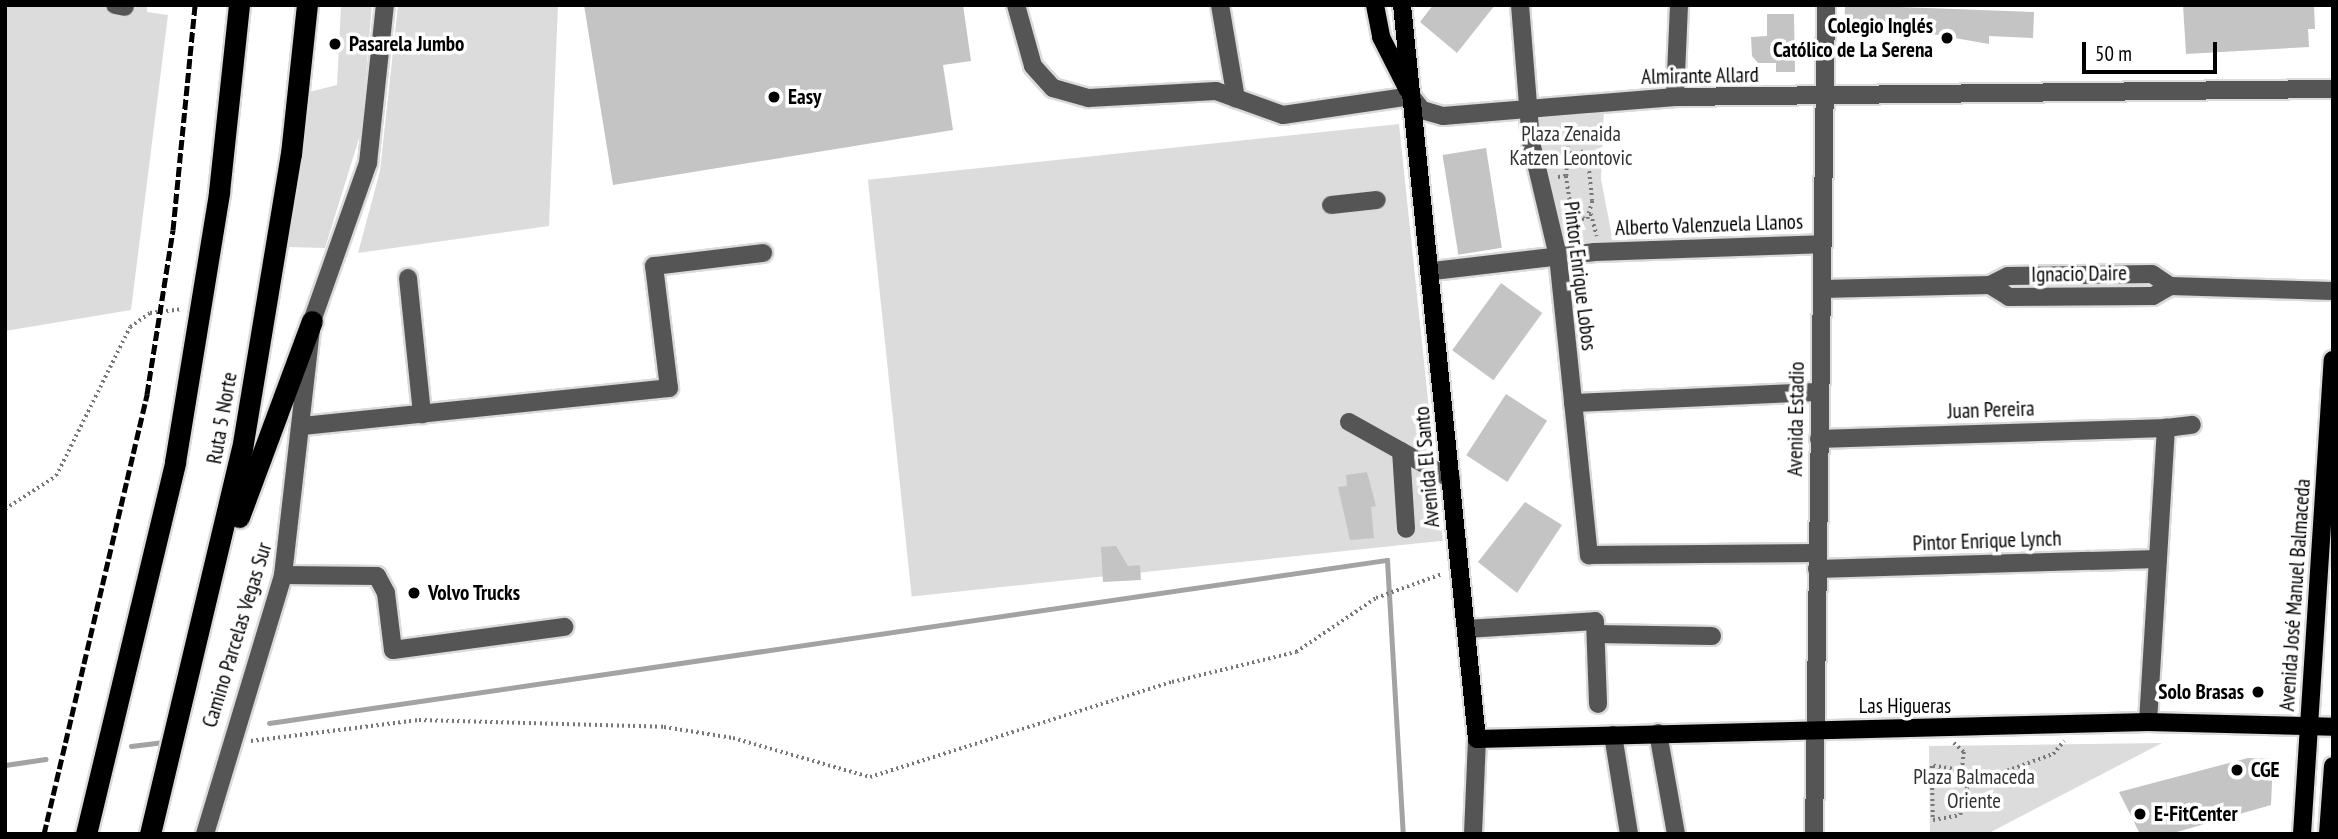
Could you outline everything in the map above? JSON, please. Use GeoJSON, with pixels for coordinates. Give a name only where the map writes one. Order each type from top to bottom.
{"type":"FeatureCollection","features":[{"type":"Feature","properties":{"kind":"highway","name":"Ruta 5 Norte"},"geometry":{"type":"LineString","coordinates":[[86,834],[175,462],[219,192],[239,5]]}},
{"type":"Feature","properties":{"kind":"highway","name":"Ruta 5 Norte"},"geometry":{"type":"LineString","coordinates":[[150,834],[216,575],[291,154],[307,5]]}},
{"type":"Feature","properties":{"kind":"highway"},"geometry":{"type":"LineString","coordinates":[[216,575],[312,321]]}},
{"type":"Feature","properties":{"kind":"main road","name":"Avenida El Santo"},"geometry":{"type":"LineString","coordinates":[[1374,5],[1386,50],[1411,96]]}},
{"type":"Feature","properties":{"kind":"main road","name":"Avenida El Santo"},"geometry":{"type":"LineString","coordinates":[[1402,5],[1433,271],[1477,739]]}},
{"type":"Feature","properties":{"kind":"main road","name":"Avenida José Manuel Balmaceda"},"geometry":{"type":"LineString","coordinates":[[2302,834],[2333,360]]}},
{"type":"Feature","properties":{"kind":"main road","name":"Las Higueras"},"geometry":{"type":"LineString","coordinates":[[1477,739],[1817,727],[1944,729],[2148,722],[2333,727]]}},
{"type":"Feature","properties":{"kind":"main road"},"geometry":{"type":"LineString","coordinates":[[2328,834],[2333,766]]}},
{"type":"Feature","properties":{"kind":"street","name":"Camino Parcelas Vegas Sur"},"geometry":{"type":"LineString","coordinates":[[205,834],[228,744],[283,575],[312,321],[368,163],[385,5]]}},
{"type":"Feature","properties":{"kind":"street"},"geometry":{"type":"LineString","coordinates":[[1016,5],[1033,66],[1053,88],[1089,98],[1188,88],[1236,99],[1283,115],[1411,96]]}},
{"type":"Feature","properties":{"kind":"street"},"geometry":{"type":"LineString","coordinates":[[1220,5],[1236,99]]}},
{"type":"Feature","properties":{"kind":"street","name":"Pintor Enrique Lobos"},"geometry":{"type":"LineString","coordinates":[[1520,5],[1530,107],[1558,256],[1590,555]]}},
{"type":"Feature","properties":{"kind":"street"},"geometry":{"type":"LineString","coordinates":[[1675,97],[1679,5]]}},
{"type":"Feature","properties":{"kind":"street","name":"Avenida Estadio"},"geometry":{"type":"LineString","coordinates":[[1814,834],[1822,289],[1820,99],[1826,5]]}},
{"type":"Feature","properties":{"kind":"street","name":"Almirante Allard"},"geometry":{"type":"LineString","coordinates":[[1411,96],[1422,110],[1443,116],[1675,97],[1820,99],[2333,89]]}},
{"type":"Feature","properties":{"kind":"street"},"geometry":{"type":"LineString","coordinates":[[1331,205],[1377,200]]}},
{"type":"Feature","properties":{"kind":"street","name":"Alberto Valenzuela Llanos"},"geometry":{"type":"LineString","coordinates":[[1433,271],[1558,256],[1820,244]]}},
{"type":"Feature","properties":{"kind":"street"},"geometry":{"type":"LineString","coordinates":[[302,426],[669,388],[654,266],[763,253]]}},
{"type":"Feature","properties":{"kind":"street"},"geometry":{"type":"LineString","coordinates":[[408,278],[422,414]]}},
{"type":"Feature","properties":{"kind":"street","name":"Ignacio Daire"},"geometry":{"type":"LineString","coordinates":[[1822,289],[1990,285],[2010,298],[2153,296],[2170,286],[2333,291]]}},
{"type":"Feature","properties":{"kind":"street"},"geometry":{"type":"LineString","coordinates":[[1573,403],[1819,392]]}},
{"type":"Feature","properties":{"kind":"street"},"geometry":{"type":"LineString","coordinates":[[1349,422],[1451,479]]}},
{"type":"Feature","properties":{"kind":"street","name":"Juan Pereira"},"geometry":{"type":"LineString","coordinates":[[1819,439],[2192,425]]}},
{"type":"Feature","properties":{"kind":"street"},"geometry":{"type":"LineString","coordinates":[[2148,722],[2165,428]]}},
{"type":"Feature","properties":{"kind":"street"},"geometry":{"type":"LineString","coordinates":[[1401,451],[1406,528]]}},
{"type":"Feature","properties":{"kind":"street","name":"Pintor Enrique Lynch"},"geometry":{"type":"LineString","coordinates":[[1590,555],[1817,561],[2158,559]]}},
{"type":"Feature","properties":{"kind":"street"},"geometry":{"type":"LineString","coordinates":[[283,575],[377,576],[386,593],[393,650],[564,627]]}},
{"type":"Feature","properties":{"kind":"street"},"geometry":{"type":"LineString","coordinates":[[1466,629],[1595,621],[1598,704]]}},
{"type":"Feature","properties":{"kind":"street"},"geometry":{"type":"LineString","coordinates":[[1596,634],[1712,636]]}},
{"type":"Feature","properties":{"kind":"street"},"geometry":{"type":"LineString","coordinates":[[1658,733],[1676,834]]}},
{"type":"Feature","properties":{"kind":"street"},"geometry":{"type":"LineString","coordinates":[[1613,735],[1629,834]]}},
{"type":"Feature","properties":{"kind":"street","name":"Avenida El Santo"},"geometry":{"type":"LineString","coordinates":[[1473,834],[1477,739]]}},
{"type":"Feature","properties":{"kind":"path"},"geometry":{"type":"LineString","coordinates":[[1570,105],[1570,154],[1566,176],[1571,206],[1577,218],[1587,219],[1592,201],[1588,163],[1583,152],[1570,154]]}},
{"type":"Feature","properties":{"kind":"path"},"geometry":{"type":"LineString","coordinates":[[1542,180],[1566,176]]}},
{"type":"Feature","properties":{"kind":"path"},"geometry":{"type":"LineString","coordinates":[[5,509],[56,476],[130,327],[150,313],[186,309],[188,295]]}},
{"type":"Feature","properties":{"kind":"path"},"geometry":{"type":"LineString","coordinates":[[228,744],[419,720],[664,727],[733,738],[870,777],[1172,682],[1296,652],[1382,596],[1460,567]]}},
{"type":"Feature","properties":{"kind":"path"},"geometry":{"type":"LineString","coordinates":[[1944,729],[1964,752],[1957,770],[1961,782],[1968,783],[2053,754],[2064,743],[2065,725]]}},
{"type":"Feature","properties":{"kind":"path"},"geometry":{"type":"LineString","coordinates":[[1957,770],[1932,766],[1933,820],[1960,815],[1968,783]]}},
{"type":"Feature","properties":{"kind":"green space"},"geometry":{"type":"Polygon","coordinates":[[[5,5],[147,5],[147,12],[168,15],[131,310],[5,331],[5,5]]]}},
{"type":"Feature","properties":{"kind":"green space"},"geometry":{"type":"Polygon","coordinates":[[[341,5],[372,5],[361,132],[325,248],[286,247],[309,92],[337,85],[341,5]]]}},
{"type":"Feature","properties":{"kind":"green space"},"geometry":{"type":"Polygon","coordinates":[[[398,5],[558,5],[549,226],[358,253],[380,171],[398,5]]]}},
{"type":"Feature","properties":{"kind":"green space","name":"Plaza Zenaida Katzen Leontovic"},"geometry":{"type":"Polygon","coordinates":[[[1604,109],[1601,179],[1614,247],[1567,253],[1559,246],[1539,118],[1604,109]]]}},
{"type":"Feature","properties":{"kind":"green space"},"geometry":{"type":"Polygon","coordinates":[[[1399,124],[1443,541],[912,597],[868,180],[1399,124]]]}},
{"type":"Feature","properties":{"kind":"green space","name":"Plaza Balmaceda Oriente"},"geometry":{"type":"Polygon","coordinates":[[[2162,743],[1987,834],[1930,834],[1929,746],[2162,743]]]}},
{"type":"Feature","properties":{"kind":"building","name":"Easy"},"geometry":{"type":"Polygon","coordinates":[[[584,5],[963,5],[971,61],[943,65],[953,130],[613,185],[584,5]]]}},
{"type":"Feature","properties":{"kind":"building"},"geometry":{"type":"Polygon","coordinates":[[[1433,5],[1495,5],[1457,53],[1420,22],[1433,5]]]}},
{"type":"Feature","properties":{"kind":"building"},"geometry":{"type":"Polygon","coordinates":[[[1845,5],[2034,12],[2033,38],[1989,36],[1989,44],[1920,32],[1844,35],[1845,5]]]}},
{"type":"Feature","properties":{"kind":"building"},"geometry":{"type":"Polygon","coordinates":[[[2183,5],[2314,5],[2315,29],[2308,29],[2309,47],[2186,54],[2183,5]]]}},
{"type":"Feature","properties":{"kind":"building"},"geometry":{"type":"Polygon","coordinates":[[[1767,14],[1794,14],[1795,72],[1776,72],[1776,63],[1758,63],[1752,56],[1751,37],[1767,36],[1767,14]]]}},
{"type":"Feature","properties":{"kind":"building"},"geometry":{"type":"Polygon","coordinates":[[[1486,148],[1502,248],[1458,255],[1443,155],[1486,148]]]}},
{"type":"Feature","properties":{"kind":"building"},"geometry":{"type":"Polygon","coordinates":[[[1501,283],[1542,313],[1493,380],[1452,350],[1501,283]]]}},
{"type":"Feature","properties":{"kind":"building"},"geometry":{"type":"Polygon","coordinates":[[[1506,394],[1547,421],[1507,482],[1466,455],[1506,394]]]}},
{"type":"Feature","properties":{"kind":"building"},"geometry":{"type":"Polygon","coordinates":[[[1367,472],[1376,506],[1371,507],[1374,538],[1350,540],[1338,487],[1347,486],[1346,475],[1367,472]]]}},
{"type":"Feature","properties":{"kind":"building"},"geometry":{"type":"Polygon","coordinates":[[[1525,502],[1562,525],[1517,593],[1478,562],[1525,502]]]}},
{"type":"Feature","properties":{"kind":"building"},"geometry":{"type":"Polygon","coordinates":[[[1116,546],[1128,566],[1140,565],[1141,580],[1103,582],[1101,547],[1116,546]]]}},
{"type":"Feature","properties":{"kind":"building"},"geometry":{"type":"Polygon","coordinates":[[[2248,758],[2273,759],[2271,805],[2170,834],[2140,834],[2119,792],[2248,758]]]}},
{"type":"Feature","properties":{"kind":"waterway"},"geometry":{"type":"LineString","coordinates":[[269,723],[1387,560],[1403,834]]}},
{"type":"Feature","properties":{"kind":"waterway"},"geometry":{"type":"LineString","coordinates":[[131,746],[162,742]]}},
{"type":"Feature","properties":{"kind":"waterway"},"geometry":{"type":"LineString","coordinates":[[5,765],[46,759]]}},
{"type":"Feature","properties":{"kind":"railway"},"geometry":{"type":"LineString","coordinates":[[44,834],[147,394],[173,230],[195,5]]}},
{"type":"Feature","properties":{"kind":"place","name":"Colegio Inglés Católico de La Serena"},"geometry":{"type":"Point","coordinates":[1947,38]}},
{"type":"Feature","properties":{"kind":"place","name":"Pasarela Jumbo"},"geometry":{"type":"Point","coordinates":[335,44]}},
{"type":"Feature","properties":{"kind":"place","name":"Easy"},"geometry":{"type":"Point","coordinates":[774,97]}},
{"type":"Feature","properties":{"kind":"place","name":"Volvo Trucks"},"geometry":{"type":"Point","coordinates":[414,593]}},
{"type":"Feature","properties":{"kind":"place","name":"Solo Brasas"},"geometry":{"type":"Point","coordinates":[2258,692]}},
{"type":"Feature","properties":{"kind":"place","name":"CGE"},"geometry":{"type":"Point","coordinates":[2237,770]}},
{"type":"Feature","properties":{"kind":"place","name":"E-FitCenter"},"geometry":{"type":"Point","coordinates":[2140,814]}}]}
